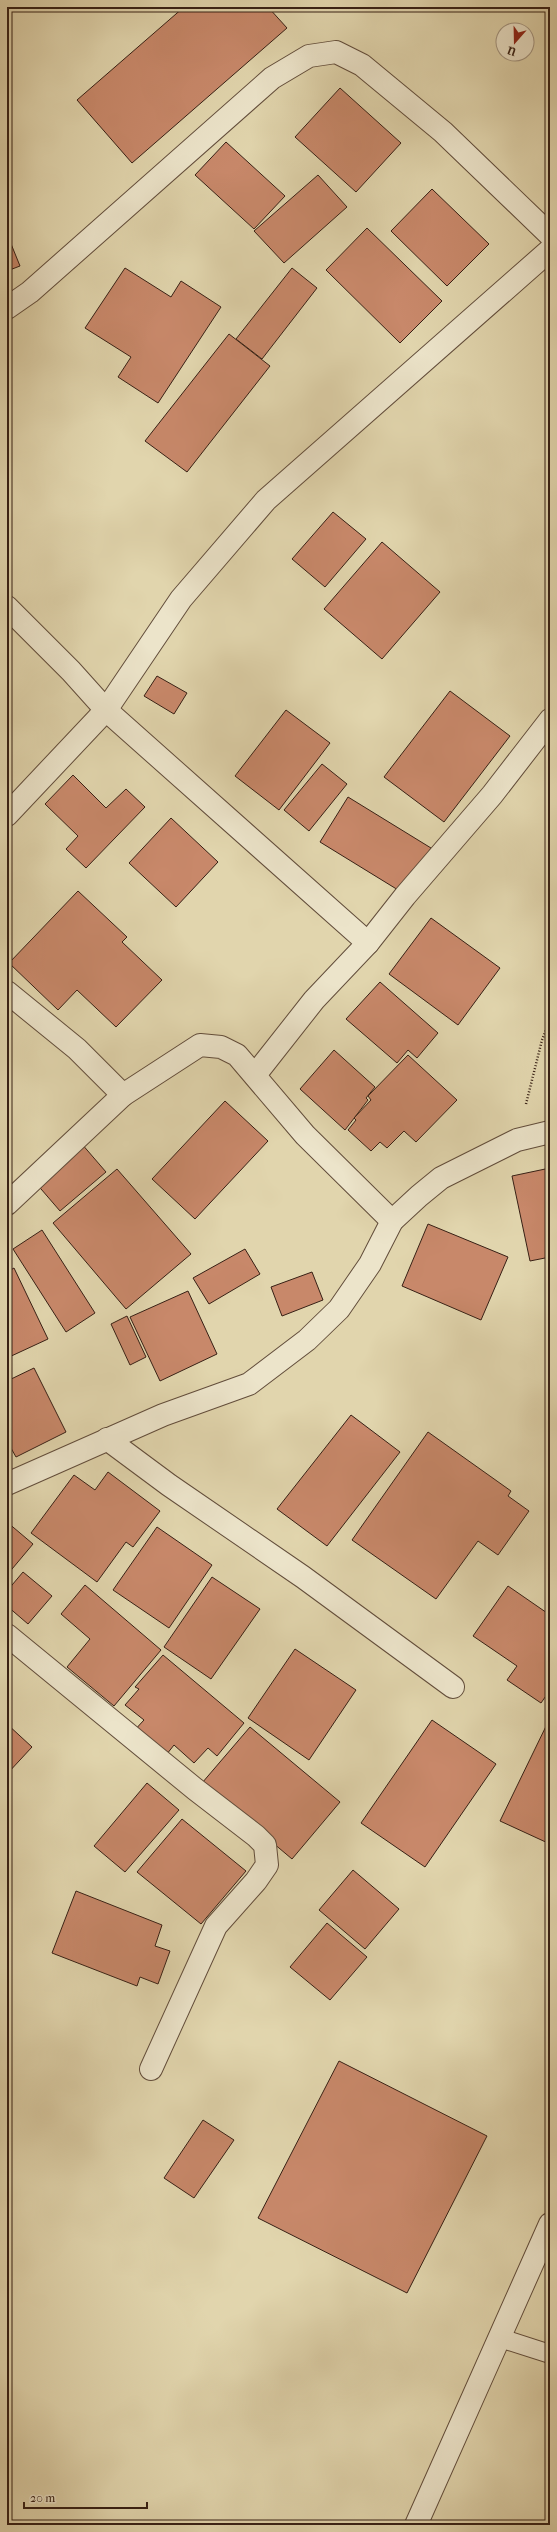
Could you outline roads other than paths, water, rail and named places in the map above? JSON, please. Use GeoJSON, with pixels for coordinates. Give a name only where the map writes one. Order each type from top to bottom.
{"type":"FeatureCollection","features":[{"type":"Feature","properties":{"kind":"street"},"geometry":{"type":"LineString","coordinates":[[7,308],[30,292],[272,78],[310,56],[336,52],[362,65],[443,132],[550,234]]}},
{"type":"Feature","properties":{"kind":"street"},"geometry":{"type":"LineString","coordinates":[[7,815],[106,710],[181,599],[266,500],[550,250]]}},
{"type":"Feature","properties":{"kind":"street"},"geometry":{"type":"LineString","coordinates":[[7,607],[71,671],[106,710],[368,944]]}},
{"type":"Feature","properties":{"kind":"street"},"geometry":{"type":"LineString","coordinates":[[256,1075],[314,1000],[368,944],[405,896],[492,795],[550,720]]}},
{"type":"Feature","properties":{"kind":"street"},"geometry":{"type":"LineString","coordinates":[[7,992],[77,1049],[123,1095]]}},
{"type":"Feature","properties":{"kind":"street"},"geometry":{"type":"LineString","coordinates":[[7,1204],[123,1095],[200,1045],[221,1047],[237,1056],[256,1075],[305,1135],[392,1221]]}},
{"type":"Feature","properties":{"kind":"street"},"geometry":{"type":"LineString","coordinates":[[7,1484],[163,1415],[249,1384],[307,1340],[339,1309],[370,1264],[392,1221],[442,1178],[517,1140],[550,1132]]}},
{"type":"Feature","properties":{"kind":"street"},"geometry":{"type":"LineString","coordinates":[[107,1439],[170,1485],[304,1577],[453,1687]]}},
{"type":"Feature","properties":{"kind":"street"},"geometry":{"type":"LineString","coordinates":[[7,1635],[196,1790],[256,1836],[265,1845],[267,1865],[256,1882],[216,1926],[151,2069]]}},
{"type":"Feature","properties":{"kind":"street"},"geometry":{"type":"LineString","coordinates":[[416,2525],[550,2224]]}},
{"type":"Feature","properties":{"kind":"lane"},"geometry":{"type":"LineString","coordinates":[[500,2338],[550,2354]]}}]}
